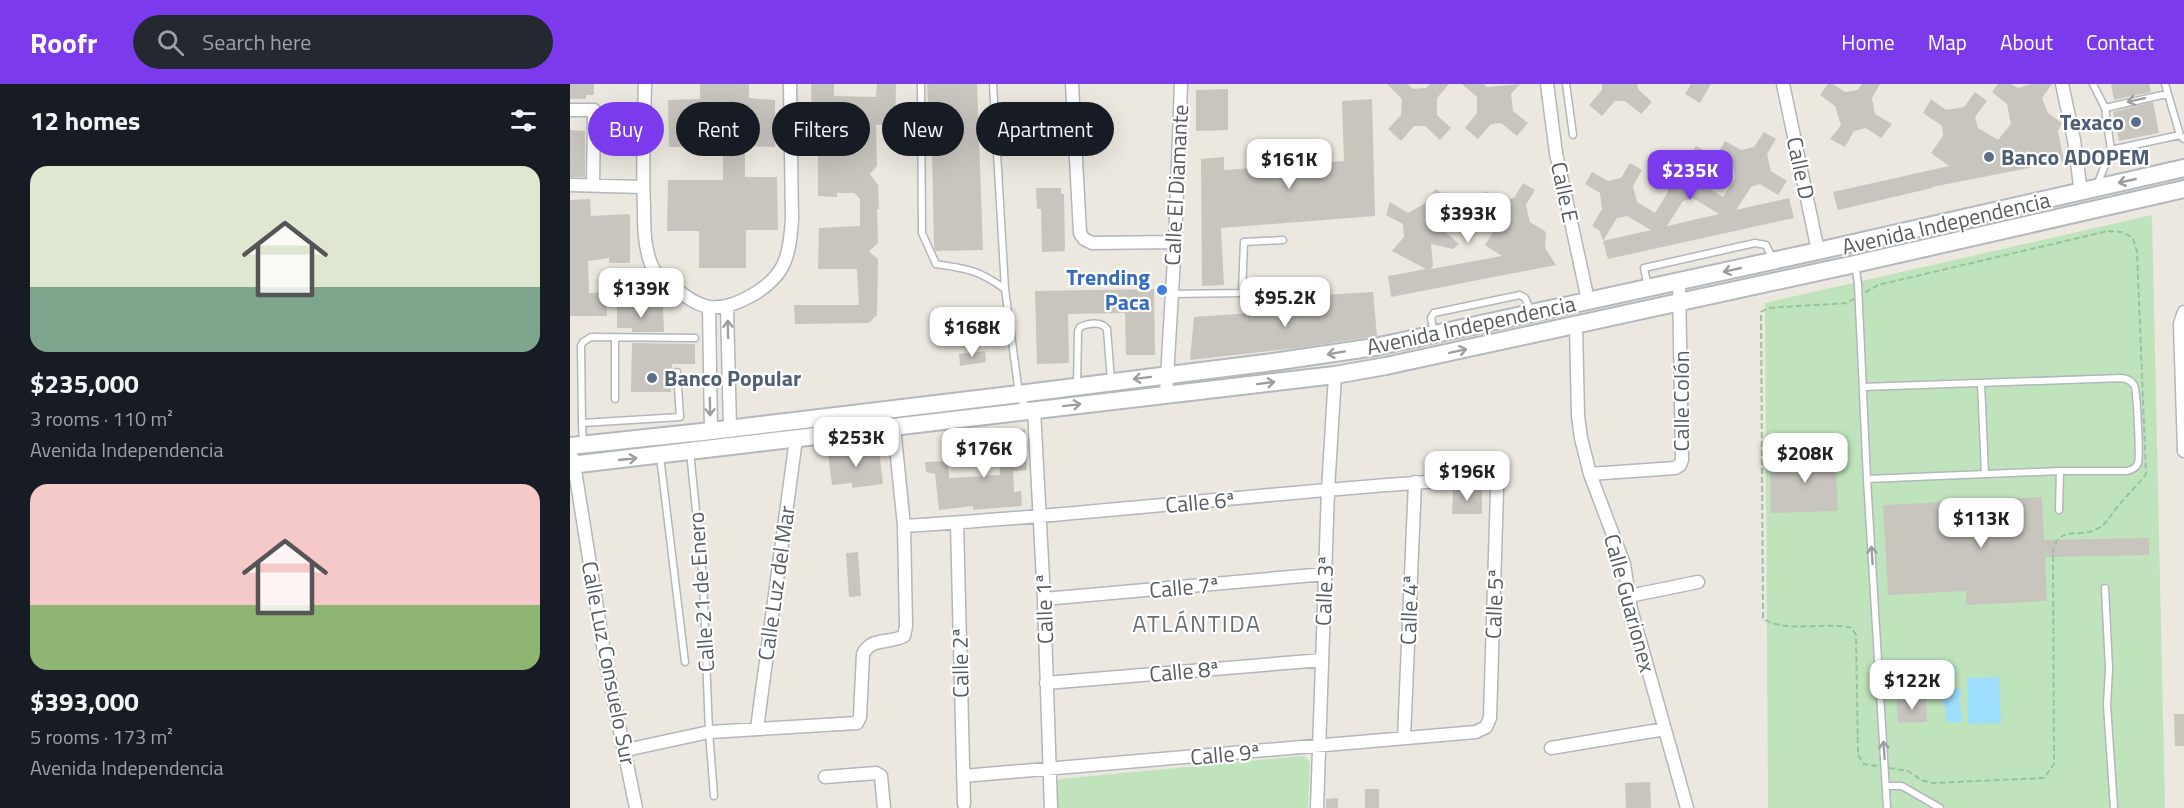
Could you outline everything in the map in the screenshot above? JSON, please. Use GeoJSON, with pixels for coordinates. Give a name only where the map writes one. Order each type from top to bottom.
{"type":"FeatureCollection","features":[{"type":"Feature","properties":{"kind":"main road","name":"Avenida Independencia"},"geometry":{"type":"LineString","coordinates":[[575,446],[711,432],[1323,355],[1434,335],[1531,312],[1679,282],[2184,168]]}},
{"type":"Feature","properties":{"kind":"main road","name":"Avenida Independencia"},"geometry":{"type":"LineString","coordinates":[[572,465],[1335,375],[1386,366],[1855,264],[2184,189]]}},
{"type":"Feature","properties":{"kind":"street"},"geometry":{"type":"LineString","coordinates":[[645,84],[643,187],[645,237],[650,262],[663,280],[687,297],[709,307],[727,307],[748,297],[776,277],[784,263],[792,219],[790,84]]}},
{"type":"Feature","properties":{"kind":"street"},"geometry":{"type":"LineString","coordinates":[[1072,84],[1080,233],[1084,239],[1092,243],[1175,242]]}},
{"type":"Feature","properties":{"kind":"street","name":"Calle El Diamante"},"geometry":{"type":"LineString","coordinates":[[1166,394],[1181,84]]}},
{"type":"Feature","properties":{"kind":"street","name":"Calle E"},"geometry":{"type":"LineString","coordinates":[[1547,84],[1556,153],[1588,300]]}},
{"type":"Feature","properties":{"kind":"street","name":"Calle D"},"geometry":{"type":"LineString","coordinates":[[1783,84],[1818,251]]}},
{"type":"Feature","properties":{"kind":"street"},"geometry":{"type":"LineString","coordinates":[[2062,84],[2088,191]]}},
{"type":"Feature","properties":{"kind":"street"},"geometry":{"type":"LineString","coordinates":[[570,110],[594,110],[593,186]]}},
{"type":"Feature","properties":{"kind":"street"},"geometry":{"type":"LineString","coordinates":[[570,185],[643,187]]}},
{"type":"Feature","properties":{"kind":"street","name":"Calle Colón"},"geometry":{"type":"LineString","coordinates":[[1590,474],[1675,468],[1683,460],[1679,282]]}},
{"type":"Feature","properties":{"kind":"street"},"geometry":{"type":"LineString","coordinates":[[709,307],[711,432]]}},
{"type":"Feature","properties":{"kind":"street"},"geometry":{"type":"LineString","coordinates":[[727,307],[730,429]]}},
{"type":"Feature","properties":{"kind":"street"},"geometry":{"type":"LineString","coordinates":[[2184,312],[2180,324],[2184,451]]}},
{"type":"Feature","properties":{"kind":"street","name":"Calle Guarionex"},"geometry":{"type":"LineString","coordinates":[[1576,325],[1578,416],[1590,474],[1624,564],[1629,596],[1687,808]]}},
{"type":"Feature","properties":{"kind":"street","name":"Calle 3ª"},"geometry":{"type":"LineString","coordinates":[[1317,808],[1328,490],[1335,375]]}},
{"type":"Feature","properties":{"kind":"street","name":"Calle 1ª"},"geometry":{"type":"LineString","coordinates":[[1034,410],[1044,599],[1051,808]]}},
{"type":"Feature","properties":{"kind":"street"},"geometry":{"type":"LineString","coordinates":[[626,750],[709,732],[857,723],[860,717],[863,654],[874,642],[895,640],[904,636],[906,626],[904,526],[894,427]]}},
{"type":"Feature","properties":{"kind":"street","name":"Calle Luz del Mar"},"geometry":{"type":"LineString","coordinates":[[757,728],[795,439]]}},
{"type":"Feature","properties":{"kind":"street","name":"Calle Luz Consuelo Sur"},"geometry":{"type":"LineString","coordinates":[[575,446],[572,465],[606,658],[636,808]]}},
{"type":"Feature","properties":{"kind":"street","name":"Calle 6ª"},"geometry":{"type":"LineString","coordinates":[[904,526],[1040,518],[1414,482],[1486,478],[1496,481]]}},
{"type":"Feature","properties":{"kind":"street","name":"Calle 5ª"},"geometry":{"type":"LineString","coordinates":[[1486,727],[1490,718],[1496,481]]}},
{"type":"Feature","properties":{"kind":"street","name":"Calle 4ª"},"geometry":{"type":"LineString","coordinates":[[1404,738],[1414,482]]}},
{"type":"Feature","properties":{"kind":"street","name":"Calle 2ª"},"geometry":{"type":"LineString","coordinates":[[957,523],[964,804]]}},
{"type":"Feature","properties":{"kind":"street","name":"Calle 7ª"},"geometry":{"type":"LineString","coordinates":[[1044,599],[1325,574]]}},
{"type":"Feature","properties":{"kind":"street"},"geometry":{"type":"LineString","coordinates":[[1629,596],[1698,582]]}},
{"type":"Feature","properties":{"kind":"street","name":"Calle 8ª"},"geometry":{"type":"LineString","coordinates":[[1046,683],[1322,660]]}},
{"type":"Feature","properties":{"kind":"street","name":"Calle 9ª"},"geometry":{"type":"LineString","coordinates":[[963,776],[1319,747],[1476,732],[1486,727]]}},
{"type":"Feature","properties":{"kind":"street"},"geometry":{"type":"LineString","coordinates":[[1551,748],[1665,729]]}},
{"type":"Feature","properties":{"kind":"street"},"geometry":{"type":"LineString","coordinates":[[825,777],[876,773],[881,776],[883,783],[884,808]]}},
{"type":"Feature","properties":{"kind":"lane"},"geometry":{"type":"LineString","coordinates":[[921,84],[922,233],[936,264],[966,268],[983,274],[1005,289]]}},
{"type":"Feature","properties":{"kind":"lane"},"geometry":{"type":"LineString","coordinates":[[993,84],[1005,289],[1019,394],[1025,404],[1034,410]]}},
{"type":"Feature","properties":{"kind":"lane"},"geometry":{"type":"LineString","coordinates":[[1547,84],[1552,84]]}},
{"type":"Feature","properties":{"kind":"lane"},"geometry":{"type":"LineString","coordinates":[[1566,84],[1573,135]]}},
{"type":"Feature","properties":{"kind":"lane"},"geometry":{"type":"LineString","coordinates":[[2088,191],[2111,150],[2105,108],[2093,84]]}},
{"type":"Feature","properties":{"kind":"lane"},"geometry":{"type":"LineString","coordinates":[[2111,150],[2182,137],[2165,84]]}},
{"type":"Feature","properties":{"kind":"lane"},"geometry":{"type":"LineString","coordinates":[[2105,108],[2167,95]]}},
{"type":"Feature","properties":{"kind":"lane"},"geometry":{"type":"LineString","coordinates":[[1171,294],[1242,293],[1244,242],[1283,240]]}},
{"type":"Feature","properties":{"kind":"lane"},"geometry":{"type":"LineString","coordinates":[[1648,288],[1644,268],[1755,243],[1766,245],[1774,260]]}},
{"type":"Feature","properties":{"kind":"lane"},"geometry":{"type":"LineString","coordinates":[[1855,264],[1859,296],[1867,479],[1887,808]]}},
{"type":"Feature","properties":{"kind":"lane"},"geometry":{"type":"LineString","coordinates":[[1077,386],[1078,331],[1080,327],[1090,324],[1102,325],[1107,329],[1111,382]]}},
{"type":"Feature","properties":{"kind":"lane"},"geometry":{"type":"LineString","coordinates":[[575,446],[582,423],[583,342],[591,337],[695,338]]}},
{"type":"Feature","properties":{"kind":"lane"},"geometry":{"type":"LineString","coordinates":[[615,337],[615,399]]}},
{"type":"Feature","properties":{"kind":"lane"},"geometry":{"type":"LineString","coordinates":[[677,372],[680,435]]}},
{"type":"Feature","properties":{"kind":"lane"},"geometry":{"type":"LineString","coordinates":[[1863,387],[2122,378],[2134,384],[2136,388],[2139,460],[2135,468],[2127,471],[2060,471],[1867,479]]}},
{"type":"Feature","properties":{"kind":"lane"},"geometry":{"type":"LineString","coordinates":[[1981,383],[1985,474]]}},
{"type":"Feature","properties":{"kind":"lane"},"geometry":{"type":"LineString","coordinates":[[582,423],[680,417]]}},
{"type":"Feature","properties":{"kind":"lane","name":"Calle 21 de Enero"},"geometry":{"type":"LineString","coordinates":[[690,452],[703,579],[714,796]]}},
{"type":"Feature","properties":{"kind":"lane"},"geometry":{"type":"LineString","coordinates":[[660,456],[685,662]]}},
{"type":"Feature","properties":{"kind":"lane"},"geometry":{"type":"LineString","coordinates":[[2059,510],[2060,471]]}},
{"type":"Feature","properties":{"kind":"lane"},"geometry":{"type":"LineString","coordinates":[[2105,588],[2109,669],[2107,705],[2114,808]]}},
{"type":"Feature","properties":{"kind":"lane"},"geometry":{"type":"LineString","coordinates":[[1886,786],[1902,786],[1940,808]]}},
{"type":"Feature","properties":{"kind":"path"},"geometry":{"type":"LineString","coordinates":[[1859,296],[1847,303],[1768,308],[1761,312],[1763,618],[1769,623],[1782,625],[1841,625],[1852,628],[1856,635],[1858,755],[1864,764],[1876,768],[1885,767]]}},
{"type":"Feature","properties":{"kind":"green space"},"geometry":{"type":"Polygon","coordinates":[[[2152,215],[2165,808],[1768,808],[1765,303],[2152,215]]]}},
{"type":"Feature","properties":{"kind":"green space"},"geometry":{"type":"Polygon","coordinates":[[[1306,757],[1310,762],[1308,808],[1054,808],[1053,785],[1061,779],[1306,757]]]}},
{"type":"Feature","properties":{"kind":"water"},"geometry":{"type":"Polygon","coordinates":[[[1934,664],[1953,664],[1956,668],[1956,676],[1949,682],[1952,689],[1958,688],[1963,694],[1959,696],[1962,721],[1958,723],[1946,721],[1946,707],[1941,701],[1942,696],[1947,695],[1948,692],[1945,687],[1931,684],[1930,679],[1935,674],[1929,667],[1934,664]]]}},
{"type":"Feature","properties":{"kind":"water"},"geometry":{"type":"Polygon","coordinates":[[[1999,677],[2001,723],[1968,724],[1967,678],[1999,677]]]}},
{"type":"Feature","properties":{"kind":"building"},"geometry":{"type":"Polygon","coordinates":[[[570,84],[594,84],[594,95],[586,95],[586,99],[570,99],[570,84]]]}},
{"type":"Feature","properties":{"kind":"building"},"geometry":{"type":"Polygon","coordinates":[[[700,84],[749,84],[749,98],[775,100],[772,102],[772,147],[760,146],[760,102],[676,102],[676,147],[669,147],[668,100],[700,99],[700,84]]]}},
{"type":"Feature","properties":{"kind":"building"},"geometry":{"type":"Polygon","coordinates":[[[811,84],[834,84],[834,96],[876,97],[877,84],[896,84],[896,102],[882,102],[882,125],[876,125],[877,166],[870,174],[878,185],[879,209],[877,209],[878,243],[869,251],[878,259],[877,315],[869,323],[795,324],[794,305],[859,305],[857,269],[818,269],[819,228],[860,226],[860,199],[854,193],[837,193],[837,197],[818,196],[818,156],[870,156],[870,102],[811,102],[811,84]]]}},
{"type":"Feature","properties":{"kind":"building"},"geometry":{"type":"Polygon","coordinates":[[[927,84],[977,84],[976,156],[980,156],[983,250],[936,251],[934,248],[932,156],[964,156],[964,102],[928,102],[927,84]]]}},
{"type":"Feature","properties":{"kind":"building"},"geometry":{"type":"Polygon","coordinates":[[[1387,84],[1408,84],[1413,89],[1426,88],[1430,84],[1449,84],[1437,98],[1437,115],[1451,128],[1440,140],[1425,126],[1414,126],[1401,141],[1388,129],[1401,115],[1402,99],[1387,84]]]}},
{"type":"Feature","properties":{"kind":"building"},"geometry":{"type":"Polygon","coordinates":[[[1462,84],[1484,84],[1487,87],[1520,84],[1511,94],[1513,111],[1528,123],[1517,136],[1501,123],[1491,124],[1478,139],[1465,128],[1477,113],[1477,97],[1462,84]]]}},
{"type":"Feature","properties":{"kind":"building"},"geometry":{"type":"Polygon","coordinates":[[[1602,84],[1637,84],[1638,89],[1652,102],[1641,114],[1625,101],[1615,101],[1602,116],[1589,105],[1602,90],[1602,84]]]}},
{"type":"Feature","properties":{"kind":"building"},"geometry":{"type":"Polygon","coordinates":[[[1691,84],[1711,84],[1700,103],[1685,94],[1691,84]]]}},
{"type":"Feature","properties":{"kind":"building"},"geometry":{"type":"Polygon","coordinates":[[[1828,84],[1833,84],[1845,92],[1858,90],[1862,84],[1880,84],[1872,98],[1875,114],[1892,124],[1881,138],[1866,128],[1854,131],[1845,147],[1830,139],[1841,125],[1835,106],[1820,95],[1828,84]]]}},
{"type":"Feature","properties":{"kind":"building"},"geometry":{"type":"Polygon","coordinates":[[[1998,84],[2011,84],[2018,88],[2031,84],[2052,84],[2042,98],[2048,113],[2062,123],[2058,131],[2064,161],[1932,187],[1838,210],[1833,192],[1949,166],[1931,153],[1943,136],[1942,126],[1923,113],[1931,99],[1946,110],[1964,107],[1975,92],[1987,101],[1975,117],[1978,128],[1998,140],[2011,124],[2007,104],[1992,92],[1998,84]]]}},
{"type":"Feature","properties":{"kind":"building"},"geometry":{"type":"Polygon","coordinates":[[[2111,84],[2149,84],[2151,92],[2114,100],[2111,84]]]}},
{"type":"Feature","properties":{"kind":"building"},"geometry":{"type":"Polygon","coordinates":[[[1228,89],[1228,130],[1196,131],[1196,90],[1228,89]]]}},
{"type":"Feature","properties":{"kind":"building"},"geometry":{"type":"Polygon","coordinates":[[[1372,99],[1375,216],[1221,228],[1224,285],[1202,286],[1201,159],[1224,157],[1224,170],[1344,161],[1342,101],[1372,99]]]}},
{"type":"Feature","properties":{"kind":"building","name":"Texaco"},"geometry":{"type":"Polygon","coordinates":[[[2153,102],[2159,133],[2119,141],[2113,112],[2153,102]]]}},
{"type":"Feature","properties":{"kind":"building"},"geometry":{"type":"Polygon","coordinates":[[[570,130],[585,131],[585,177],[570,177],[570,130]]]}},
{"type":"Feature","properties":{"kind":"building"},"geometry":{"type":"Polygon","coordinates":[[[1764,132],[1776,139],[1767,154],[1771,171],[1787,181],[1778,195],[1760,184],[1751,187],[1736,210],[1789,198],[1794,218],[1608,259],[1600,231],[1592,226],[1602,209],[1600,193],[1585,184],[1592,172],[1608,181],[1621,178],[1630,163],[1642,170],[1633,186],[1637,202],[1655,213],[1668,192],[1666,176],[1651,166],[1658,154],[1674,164],[1687,161],[1696,146],[1708,153],[1699,168],[1703,185],[1723,197],[1735,178],[1733,162],[1718,153],[1725,141],[1741,150],[1754,147],[1764,132]],[[1693,198],[1683,201],[1667,226],[1719,214],[1693,198]],[[1627,216],[1617,218],[1603,241],[1651,230],[1627,216]]]}},
{"type":"Feature","properties":{"kind":"building"},"geometry":{"type":"Polygon","coordinates":[[[723,156],[745,156],[745,177],[777,177],[778,230],[746,230],[746,268],[699,268],[699,231],[667,231],[668,180],[723,180],[723,156]]]}},
{"type":"Feature","properties":{"kind":"building"},"geometry":{"type":"Polygon","coordinates":[[[1523,183],[1535,190],[1526,205],[1530,222],[1546,232],[1545,248],[1556,265],[1391,297],[1388,276],[1426,269],[1392,251],[1404,237],[1403,224],[1386,215],[1390,202],[1408,213],[1424,204],[1436,189],[1450,200],[1435,223],[1459,244],[1453,249],[1431,244],[1433,266],[1431,269],[1502,256],[1485,245],[1495,229],[1493,213],[1478,203],[1485,191],[1501,201],[1514,198],[1523,183]]]}},
{"type":"Feature","properties":{"kind":"building"},"geometry":{"type":"Polygon","coordinates":[[[1036,188],[1061,188],[1061,194],[1064,194],[1065,251],[1042,252],[1041,209],[1037,209],[1036,188]]]}},
{"type":"Feature","properties":{"kind":"building"},"geometry":{"type":"Polygon","coordinates":[[[590,199],[591,216],[630,214],[630,263],[609,263],[609,258],[588,261],[589,293],[606,292],[607,316],[570,316],[570,200],[590,199]]]}},
{"type":"Feature","properties":{"kind":"building"},"geometry":{"type":"Polygon","coordinates":[[[1154,289],[1155,355],[1126,355],[1125,313],[1068,314],[1069,363],[1037,364],[1035,291],[1154,289]]]}},
{"type":"Feature","properties":{"kind":"building"},"geometry":{"type":"Polygon","coordinates":[[[1373,292],[1377,336],[1190,360],[1194,317],[1322,308],[1322,295],[1373,292]]]}},
{"type":"Feature","properties":{"kind":"building"},"geometry":{"type":"Polygon","coordinates":[[[617,307],[663,307],[664,332],[632,332],[632,328],[617,328],[617,307]]]}},
{"type":"Feature","properties":{"kind":"building","name":"Banco Popular"},"geometry":{"type":"Polygon","coordinates":[[[632,343],[695,344],[695,364],[672,364],[671,392],[631,392],[632,343]]]}},
{"type":"Feature","properties":{"kind":"building"},"geometry":{"type":"Polygon","coordinates":[[[985,351],[986,362],[960,366],[959,354],[985,351]]]}},
{"type":"Feature","properties":{"kind":"building"},"geometry":{"type":"Polygon","coordinates":[[[1025,429],[1027,470],[1013,471],[1014,492],[1021,491],[1022,506],[973,510],[973,506],[939,510],[935,474],[926,472],[925,462],[948,461],[949,478],[1000,475],[998,431],[1025,429]]]}},
{"type":"Feature","properties":{"kind":"building"},"geometry":{"type":"Polygon","coordinates":[[[846,447],[847,454],[879,450],[883,484],[852,488],[852,483],[832,485],[828,454],[837,453],[837,448],[846,447]]]}},
{"type":"Feature","properties":{"kind":"building"},"geometry":{"type":"Polygon","coordinates":[[[1829,449],[1830,467],[1836,467],[1838,511],[1771,513],[1770,469],[1789,468],[1788,450],[1829,449]]]}},
{"type":"Feature","properties":{"kind":"building"},"geometry":{"type":"Polygon","coordinates":[[[1453,490],[1482,490],[1482,514],[1452,514],[1453,490]]]}},
{"type":"Feature","properties":{"kind":"building"},"geometry":{"type":"Polygon","coordinates":[[[2042,497],[2044,540],[2149,538],[2149,555],[2045,557],[2047,601],[1966,605],[1966,591],[1888,595],[1883,505],[2042,497]]]}},
{"type":"Feature","properties":{"kind":"building"},"geometry":{"type":"Polygon","coordinates":[[[858,552],[861,596],[849,597],[846,553],[858,552]]]}},
{"type":"Feature","properties":{"kind":"building"},"geometry":{"type":"Polygon","coordinates":[[[1926,698],[1927,722],[1898,723],[1897,700],[1926,698]]]}},
{"type":"Feature","properties":{"kind":"building"},"geometry":{"type":"Polygon","coordinates":[[[2174,714],[2184,714],[2184,746],[2175,746],[2174,714]]]}},
{"type":"Feature","properties":{"kind":"building"},"geometry":{"type":"Polygon","coordinates":[[[1650,782],[1651,808],[1626,808],[1625,783],[1650,782]]]}},
{"type":"Feature","properties":{"kind":"building"},"geometry":{"type":"Polygon","coordinates":[[[1365,789],[1379,789],[1379,808],[1365,808],[1365,789]]]}},
{"type":"Feature","properties":{"kind":"building"},"geometry":{"type":"Polygon","coordinates":[[[1338,798],[1338,808],[1326,808],[1326,799],[1338,798]]]}},
{"type":"Feature","properties":{"kind":"place","name":"Texaco"},"geometry":{"type":"Point","coordinates":[2136,122]}},
{"type":"Feature","properties":{"kind":"place","name":"Banco ADOPEM"},"geometry":{"type":"Point","coordinates":[1989,157]}},
{"type":"Feature","properties":{"kind":"place","name":"Trending Paca"},"geometry":{"type":"Point","coordinates":[1162,290]}},
{"type":"Feature","properties":{"kind":"place","name":"Banco Popular"},"geometry":{"type":"Point","coordinates":[652,378]}},
{"type":"Feature","properties":{"kind":"district","name":"ATLÁNTIDA"},"geometry":{"type":"Point","coordinates":[1197,624]}}]}
